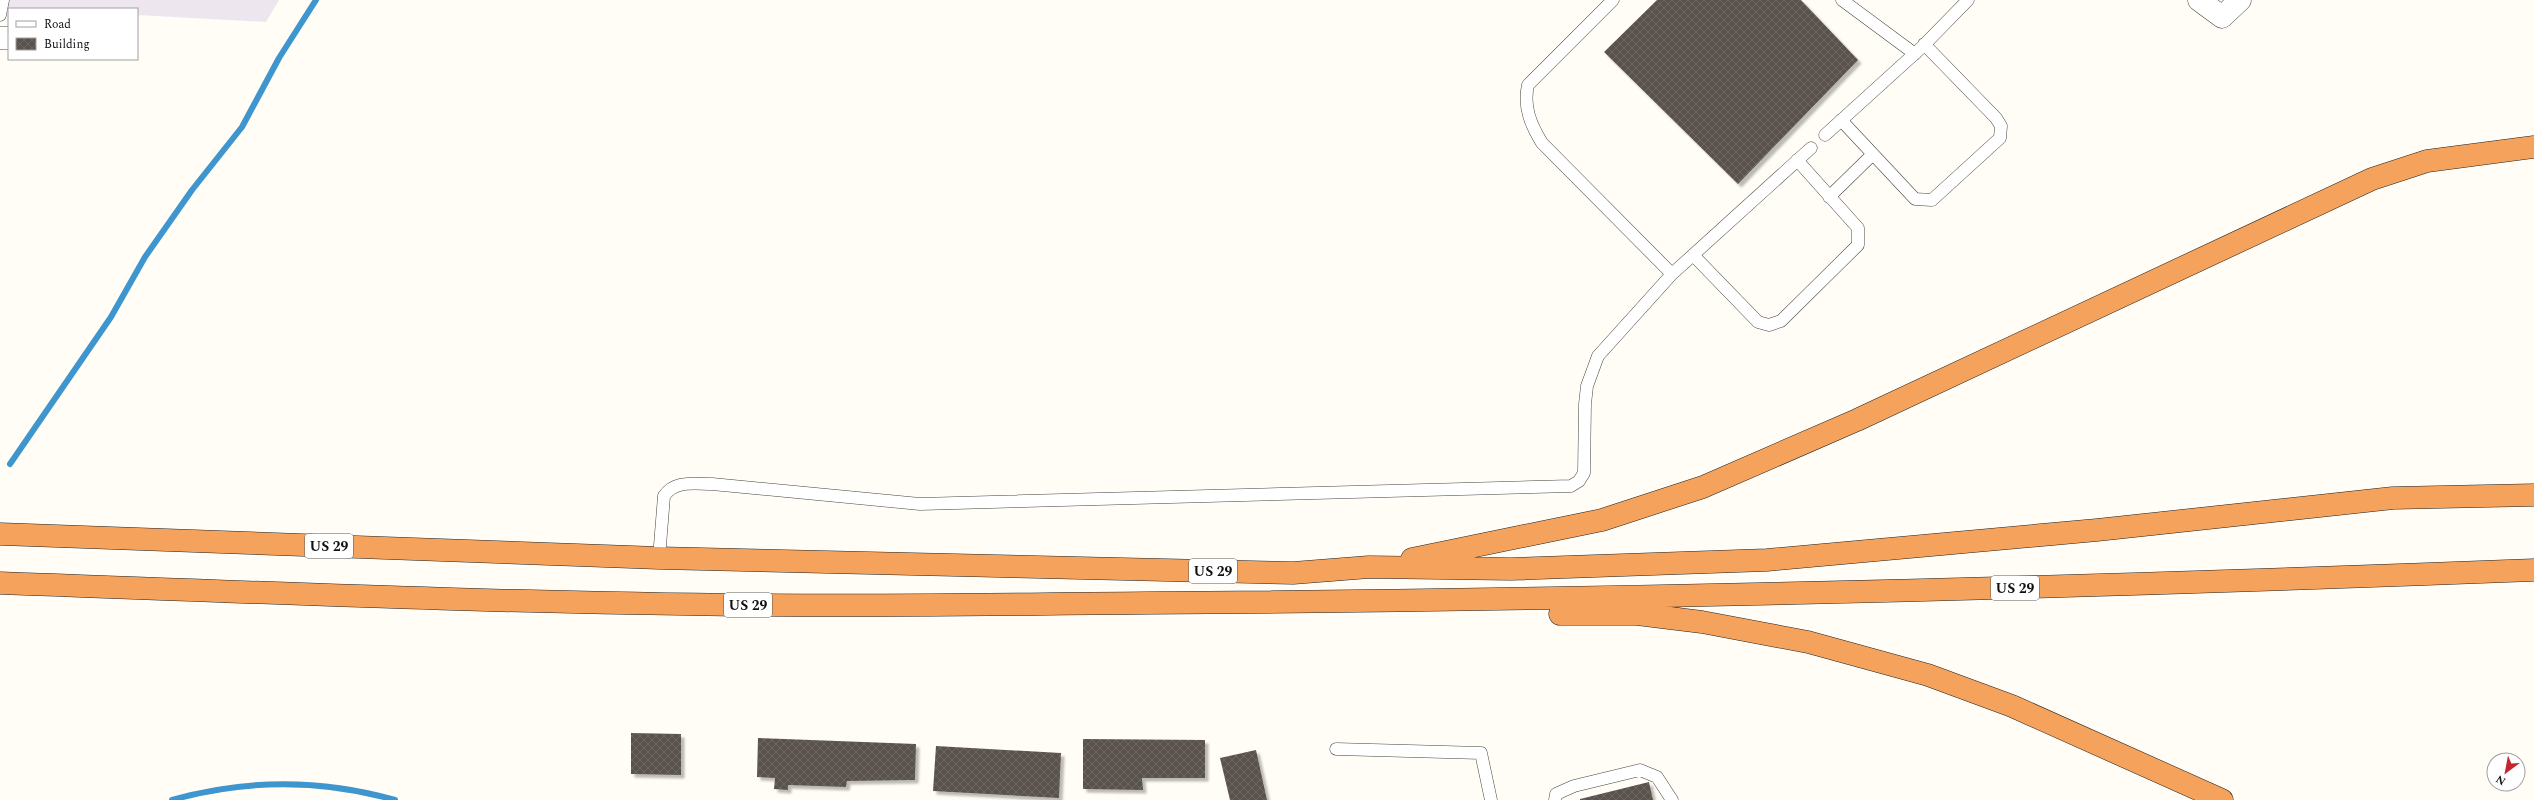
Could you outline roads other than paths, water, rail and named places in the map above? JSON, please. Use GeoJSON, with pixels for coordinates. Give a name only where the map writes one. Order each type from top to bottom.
{"type":"FeatureCollection","features":[{"type":"Feature","properties":{"kind":"highway"},"geometry":{"type":"LineString","coordinates":[[1369,567],[1602,520],[1703,487],[1857,420],[2372,179],[2427,161],[2534,147]]}},
{"type":"Feature","properties":{"kind":"highway","name":"US 29"},"geometry":{"type":"LineString","coordinates":[[0,534],[659,558],[1293,573],[1369,567],[1511,569],[1767,560],[2097,530],[2393,498],[2534,495]]}},
{"type":"Feature","properties":{"kind":"highway","name":"US 29"},"geometry":{"type":"LineString","coordinates":[[0,583],[485,600],[753,605],[1496,601],[2126,586],[2534,570]]}},
{"type":"Feature","properties":{"kind":"highway"},"geometry":{"type":"LineString","coordinates":[[1496,601],[1561,614],[1637,614],[1702,622],[1808,642],[1928,675],[2012,706],[2222,800]]}},
{"type":"Feature","properties":{"kind":"street"},"geometry":{"type":"LineString","coordinates":[[2198,0],[2222,17],[2240,0]]}},
{"type":"Feature","properties":{"kind":"lane"},"geometry":{"type":"LineString","coordinates":[[0,15],[3,0]]}},
{"type":"Feature","properties":{"kind":"lane"},"geometry":{"type":"LineString","coordinates":[[1613,0],[1528,85],[1526,93],[1529,117],[1542,143],[1672,274]]}},
{"type":"Feature","properties":{"kind":"lane"},"geometry":{"type":"LineString","coordinates":[[1842,0],[1915,54]]}},
{"type":"Feature","properties":{"kind":"lane"},"geometry":{"type":"LineString","coordinates":[[1825,135],[1915,54],[1968,0]]}},
{"type":"Feature","properties":{"kind":"lane"},"geometry":{"type":"LineString","coordinates":[[1841,120],[1915,199],[1925,201],[1932,200],[2000,138],[2001,126],[1996,118],[1924,44]]}},
{"type":"Feature","properties":{"kind":"lane"},"geometry":{"type":"LineString","coordinates":[[659,558],[664,496],[669,490],[681,484],[712,484],[920,504],[1571,486],[1579,481],[1584,473],[1585,404],[1589,380],[1598,356],[1672,274],[1694,256],[1811,148]]}},
{"type":"Feature","properties":{"kind":"lane"},"geometry":{"type":"LineString","coordinates":[[1829,197],[1873,154]]}},
{"type":"Feature","properties":{"kind":"lane"},"geometry":{"type":"LineString","coordinates":[[1694,256],[1758,322],[1769,325],[1776,324],[1858,245],[1858,228],[1797,160]]}},
{"type":"Feature","properties":{"kind":"lane"},"geometry":{"type":"LineString","coordinates":[[1336,749],[1481,753],[1491,800]]}},
{"type":"Feature","properties":{"kind":"lane"},"geometry":{"type":"LineString","coordinates":[[1555,800],[1556,794],[1574,786],[1640,770],[1658,777],[1672,800]]}},
{"type":"Feature","properties":{"kind":"waterway"},"geometry":{"type":"LineString","coordinates":[[10,464],[111,317],[145,257],[192,190],[242,127],[279,58],[316,0]]}},
{"type":"Feature","properties":{"kind":"waterway"},"geometry":{"type":"LineString","coordinates":[[172,800],[227,788],[284,784],[340,788],[395,800]]}}]}
